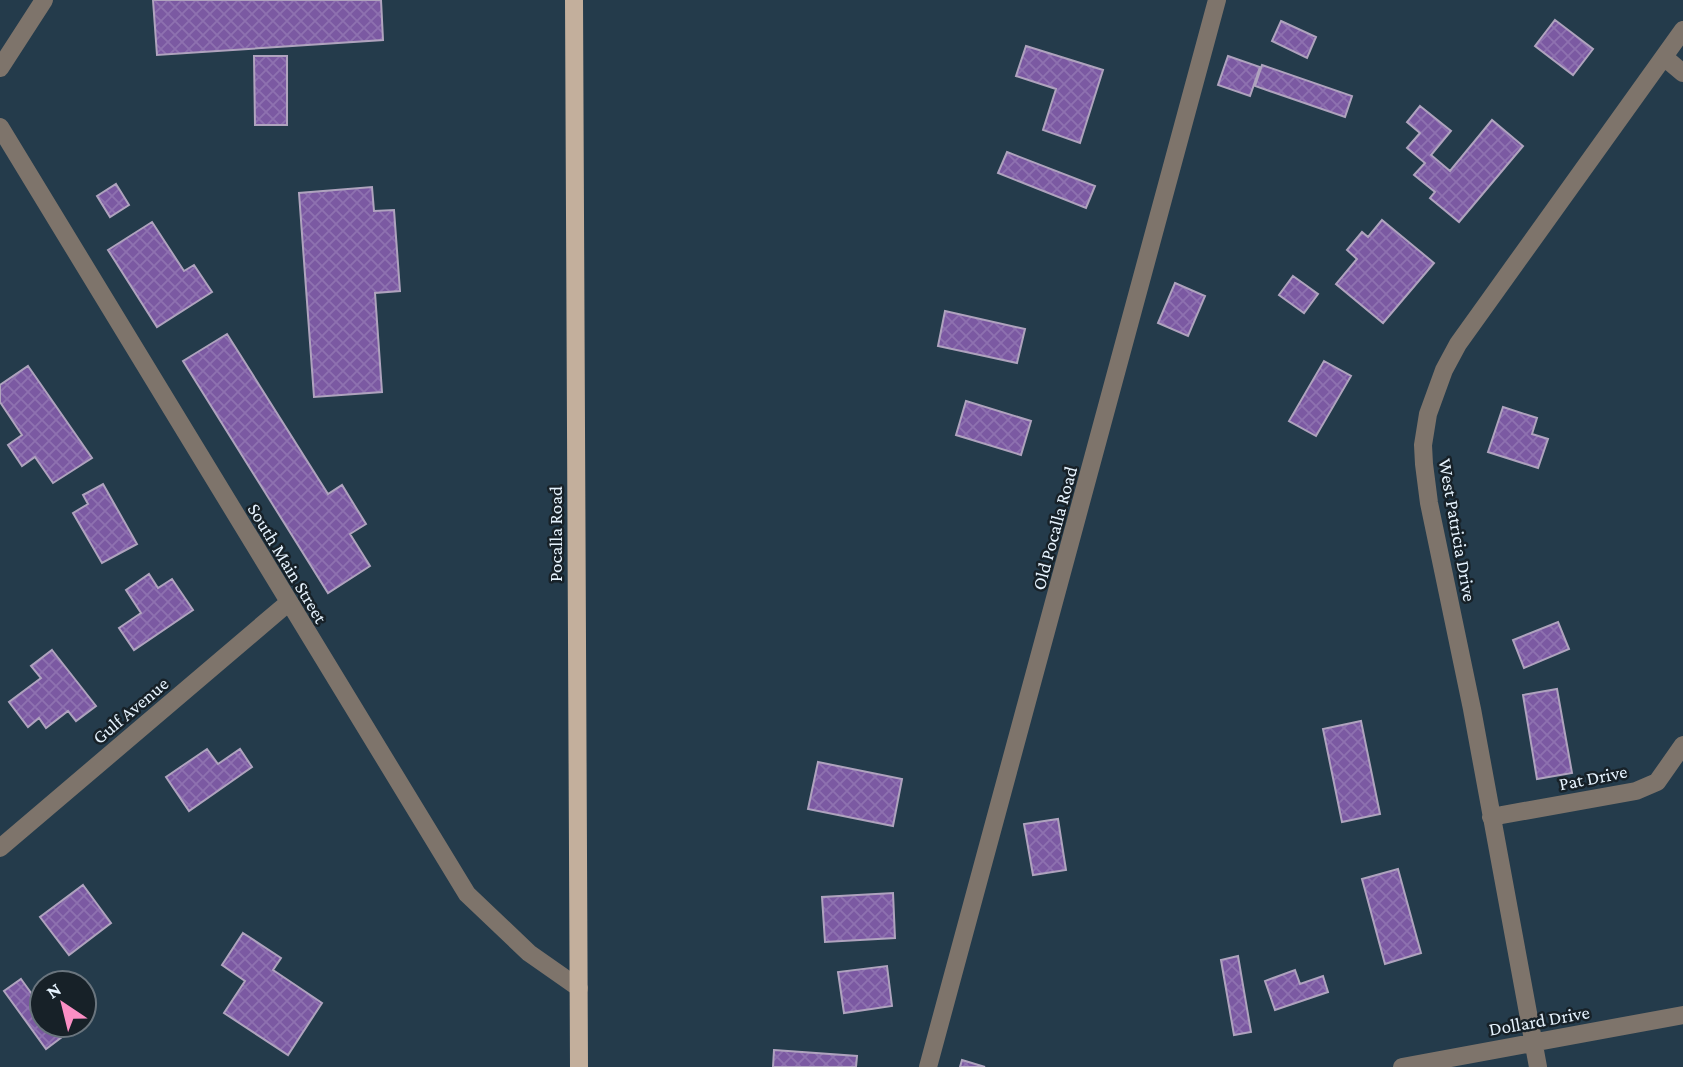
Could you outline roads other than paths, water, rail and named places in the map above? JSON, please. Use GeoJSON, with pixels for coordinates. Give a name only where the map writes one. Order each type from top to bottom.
{"type":"FeatureCollection","features":[{"type":"Feature","properties":{"kind":"main road","name":"Pocalla Road"},"geometry":{"type":"LineString","coordinates":[[574,0],[579,1067]]}},
{"type":"Feature","properties":{"kind":"street"},"geometry":{"type":"LineString","coordinates":[[0,68],[44,0]]}},
{"type":"Feature","properties":{"kind":"street","name":"Old Pocalla Road"},"geometry":{"type":"LineString","coordinates":[[928,1067],[1217,0]]}},
{"type":"Feature","properties":{"kind":"street","name":"West Patricia Drive"},"geometry":{"type":"LineString","coordinates":[[1538,1067],[1472,709],[1429,503],[1423,445],[1428,414],[1444,370],[1458,344],[1683,30]]}},
{"type":"Feature","properties":{"kind":"street"},"geometry":{"type":"LineString","coordinates":[[1664,57],[1683,73]]}},
{"type":"Feature","properties":{"kind":"street","name":"South Main Street"},"geometry":{"type":"LineString","coordinates":[[0,127],[467,894],[529,953],[579,988]]}},
{"type":"Feature","properties":{"kind":"street","name":"Gulf Avenue"},"geometry":{"type":"LineString","coordinates":[[0,848],[288,603]]}},
{"type":"Feature","properties":{"kind":"street","name":"Pat Drive"},"geometry":{"type":"LineString","coordinates":[[1492,817],[1636,791],[1657,782],[1683,746]]}},
{"type":"Feature","properties":{"kind":"street","name":"Dollard Drive"},"geometry":{"type":"LineString","coordinates":[[1402,1067],[1683,1016]]}}]}
